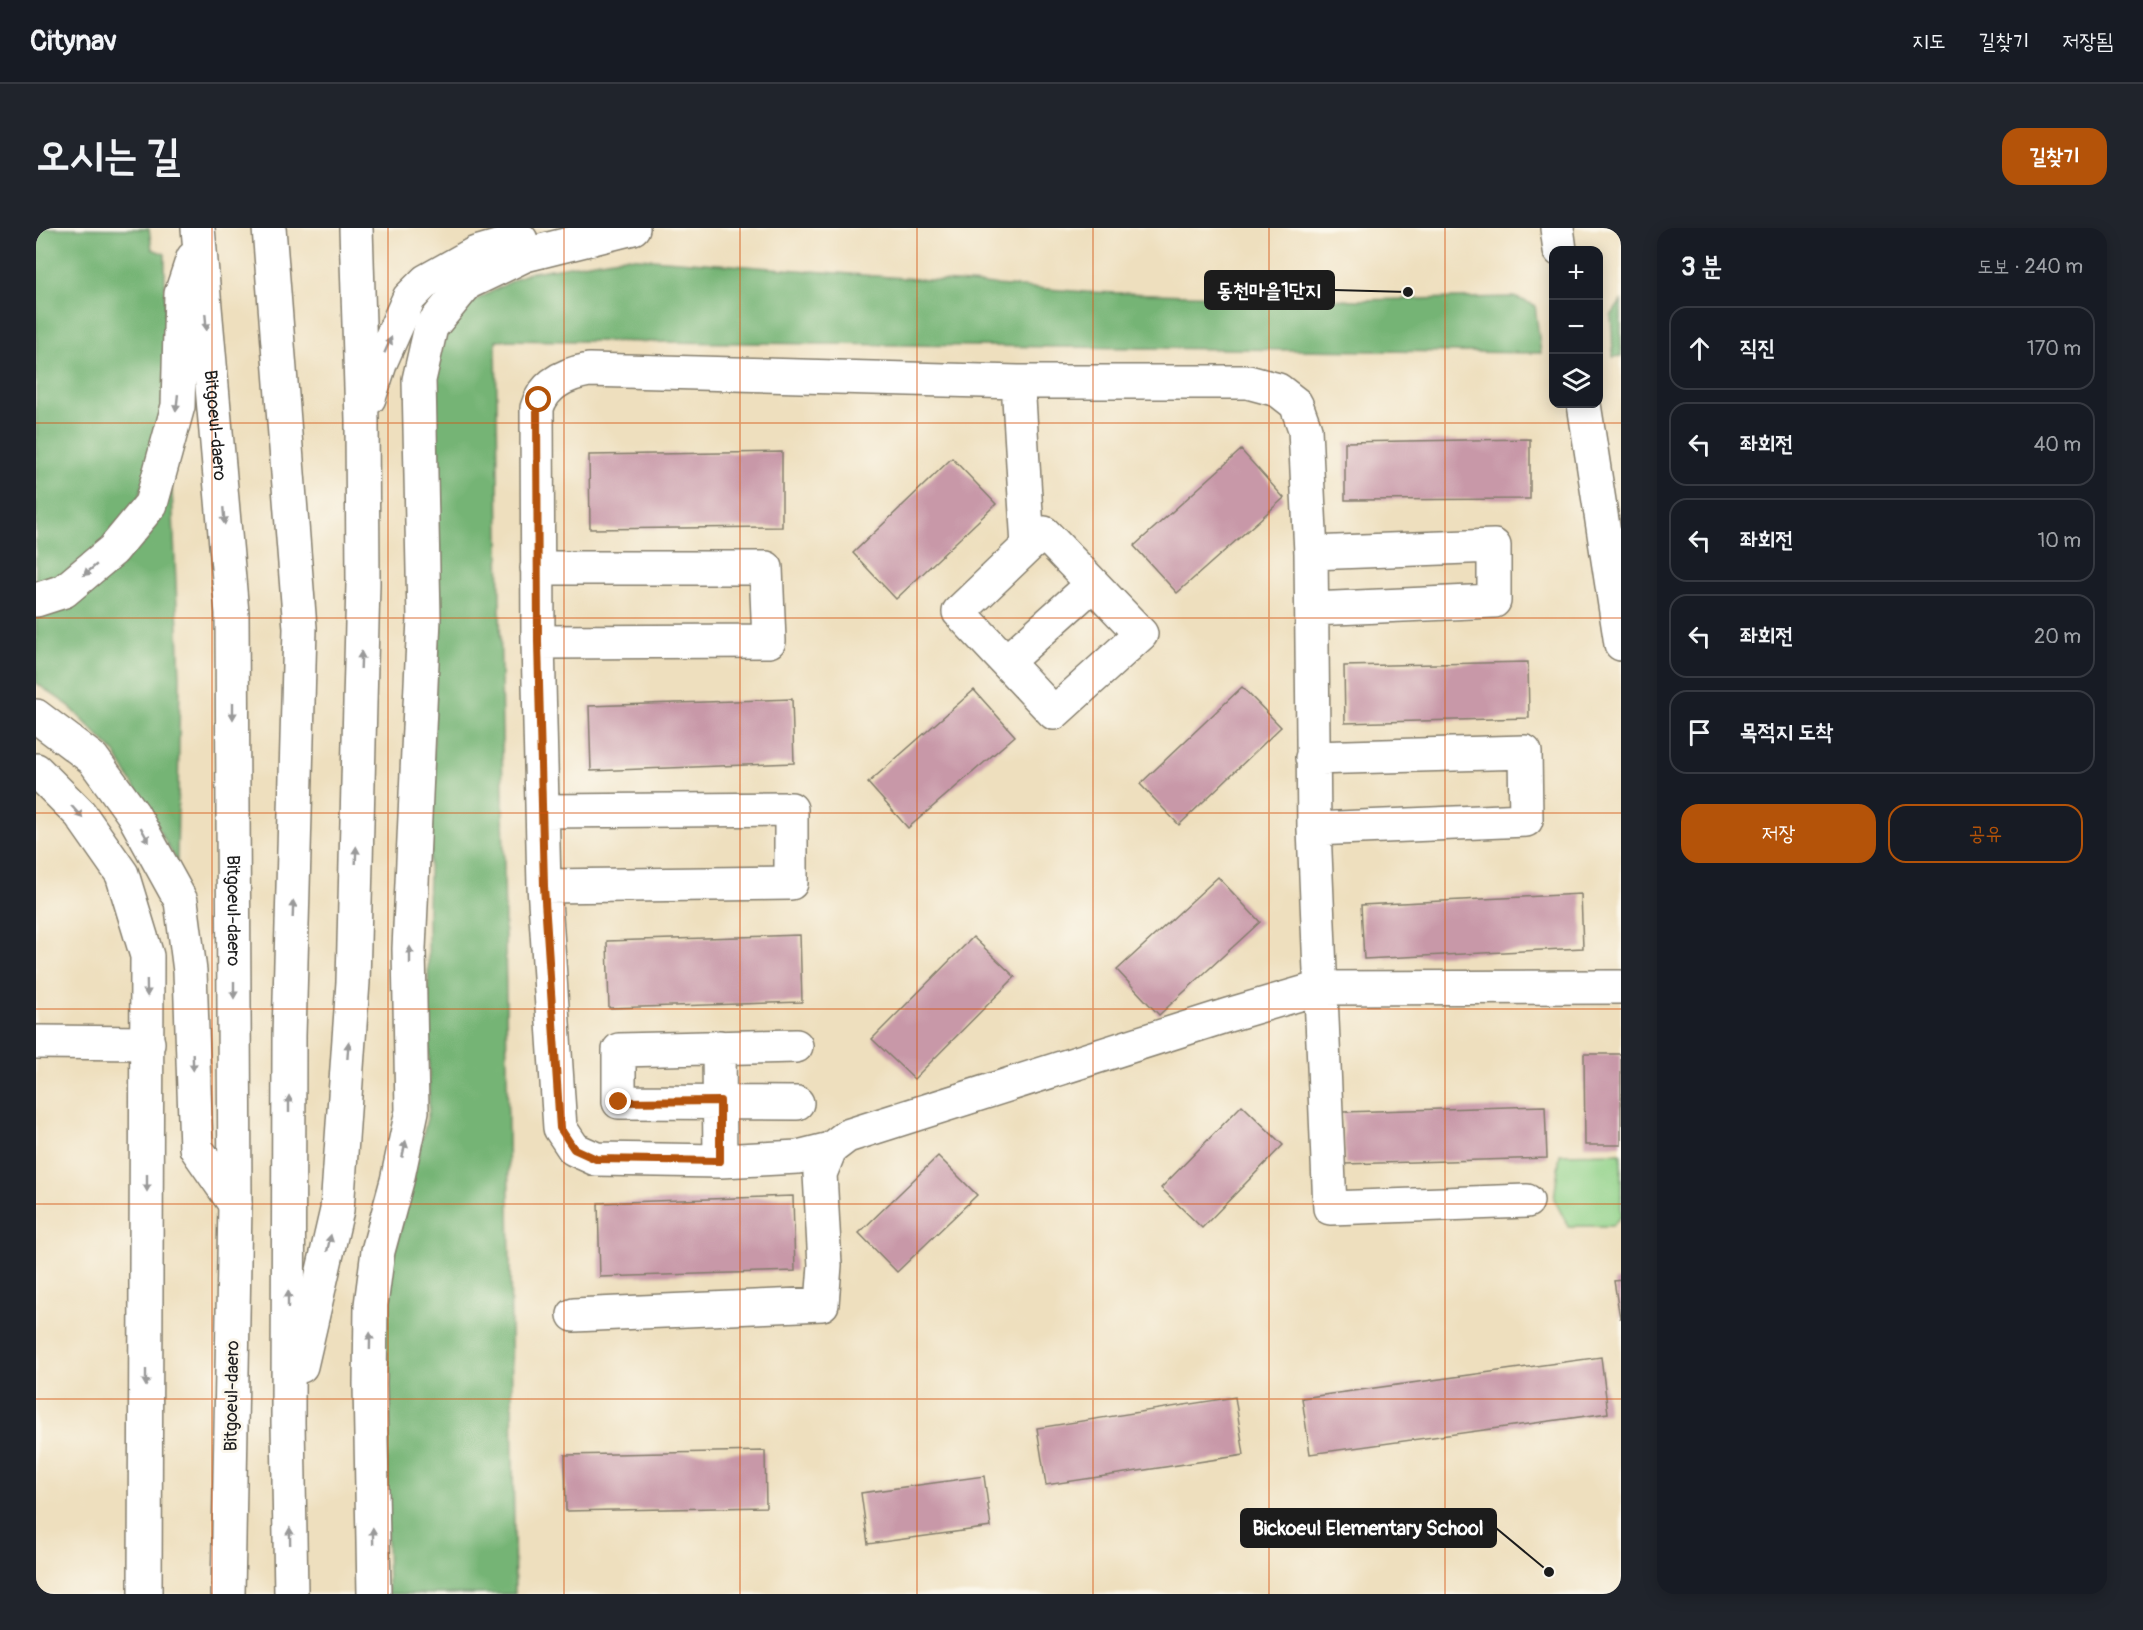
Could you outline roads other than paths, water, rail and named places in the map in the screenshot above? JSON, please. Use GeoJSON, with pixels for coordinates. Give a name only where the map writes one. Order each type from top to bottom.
{"type":"FeatureCollection","features":[{"type":"Feature","properties":{"kind":"main road"},"geometry":{"type":"LineString","coordinates":[[288,1423],[337,1210],[353,982],[363,583],[362,420],[356,228]]}},
{"type":"Feature","properties":{"kind":"main road"},"geometry":{"type":"LineString","coordinates":[[362,420],[381,361],[409,298],[426,281],[477,253],[534,236],[634,228]]}},
{"type":"Feature","properties":{"kind":"main road"},"geometry":{"type":"LineString","coordinates":[[374,1594],[370,1384],[371,1305],[378,1251],[397,1181],[412,1111],[409,949],[424,618],[419,380],[431,327],[467,283],[525,255],[634,228]]}},
{"type":"Feature","properties":{"kind":"main road"},"geometry":{"type":"LineString","coordinates":[[1557,228],[1559,246]]}},
{"type":"Feature","properties":{"kind":"main road"},"geometry":{"type":"LineString","coordinates":[[36,600],[64,591],[89,571],[114,550],[151,504],[178,406],[181,294],[198,235]]}},
{"type":"Feature","properties":{"kind":"main road","name":"Bitgoeul-daero"},"geometry":{"type":"LineString","coordinates":[[198,235],[232,613],[236,1204],[228,1594]]}},
{"type":"Feature","properties":{"kind":"main road"},"geometry":{"type":"LineString","coordinates":[[270,236],[300,628],[289,1036],[288,1423],[291,1594]]}},
{"type":"Feature","properties":{"kind":"main road"},"geometry":{"type":"LineString","coordinates":[[1527,1201],[1330,1208],[1320,988],[1314,829],[1311,553],[1305,429],[1296,404],[1278,390],[1248,382],[1018,382],[589,369],[572,373],[556,382],[539,400],[537,408],[537,568],[544,886],[560,1128],[574,1149],[596,1159],[720,1161],[798,1157],[830,1149],[847,1136],[1320,988],[1621,987]]}},
{"type":"Feature","properties":{"kind":"main road"},"geometry":{"type":"LineString","coordinates":[[1018,382],[1028,546]]}},
{"type":"Feature","properties":{"kind":"main road"},"geometry":{"type":"LineString","coordinates":[[1585,408],[1615,562],[1621,644]]}},
{"type":"Feature","properties":{"kind":"main road"},"geometry":{"type":"LineString","coordinates":[[1044,533],[1141,634],[1054,713],[959,612],[1028,546],[1044,533]]}},
{"type":"Feature","properties":{"kind":"main road"},"geometry":{"type":"LineString","coordinates":[[1311,553],[1494,546],[1494,601],[1312,609]]}},
{"type":"Feature","properties":{"kind":"main road"},"geometry":{"type":"LineString","coordinates":[[537,568],[766,568],[769,641],[538,642]]}},
{"type":"Feature","properties":{"kind":"main road"},"geometry":{"type":"LineString","coordinates":[[1006,662],[1093,584]]}},
{"type":"Feature","properties":{"kind":"main road"},"geometry":{"type":"LineString","coordinates":[[36,716],[93,759],[133,814],[181,901],[190,971],[196,1148],[236,1204]]}},
{"type":"Feature","properties":{"kind":"main road"},"geometry":{"type":"LineString","coordinates":[[1312,759],[1525,752],[1526,820],[1314,829]]}},
{"type":"Feature","properties":{"kind":"main road"},"geometry":{"type":"LineString","coordinates":[[36,770],[80,814],[122,874],[147,956],[145,1594]]}},
{"type":"Feature","properties":{"kind":"main road"},"geometry":{"type":"LineString","coordinates":[[543,811],[791,809],[791,883],[544,886]]}},
{"type":"Feature","properties":{"kind":"main road"},"geometry":{"type":"LineString","coordinates":[[36,1042],[148,1043]]}},
{"type":"Feature","properties":{"kind":"main road"},"geometry":{"type":"LineString","coordinates":[[796,1046],[619,1050],[619,1102],[796,1103]]}},
{"type":"Feature","properties":{"kind":"main road"},"geometry":{"type":"LineString","coordinates":[[719,1047],[720,1161]]}},
{"type":"Feature","properties":{"kind":"main road"},"geometry":{"type":"LineString","coordinates":[[574,1315],[822,1304],[825,1265],[820,1174],[830,1149]]}},
{"type":"Feature","properties":{"kind":"place","name":"동천마을1단지"},"geometry":{"type":"Point","coordinates":[1408,292]}},
{"type":"Feature","properties":{"kind":"place","name":"Bickoeul Elementary School"},"geometry":{"type":"Point","coordinates":[1549,1572]}}]}
